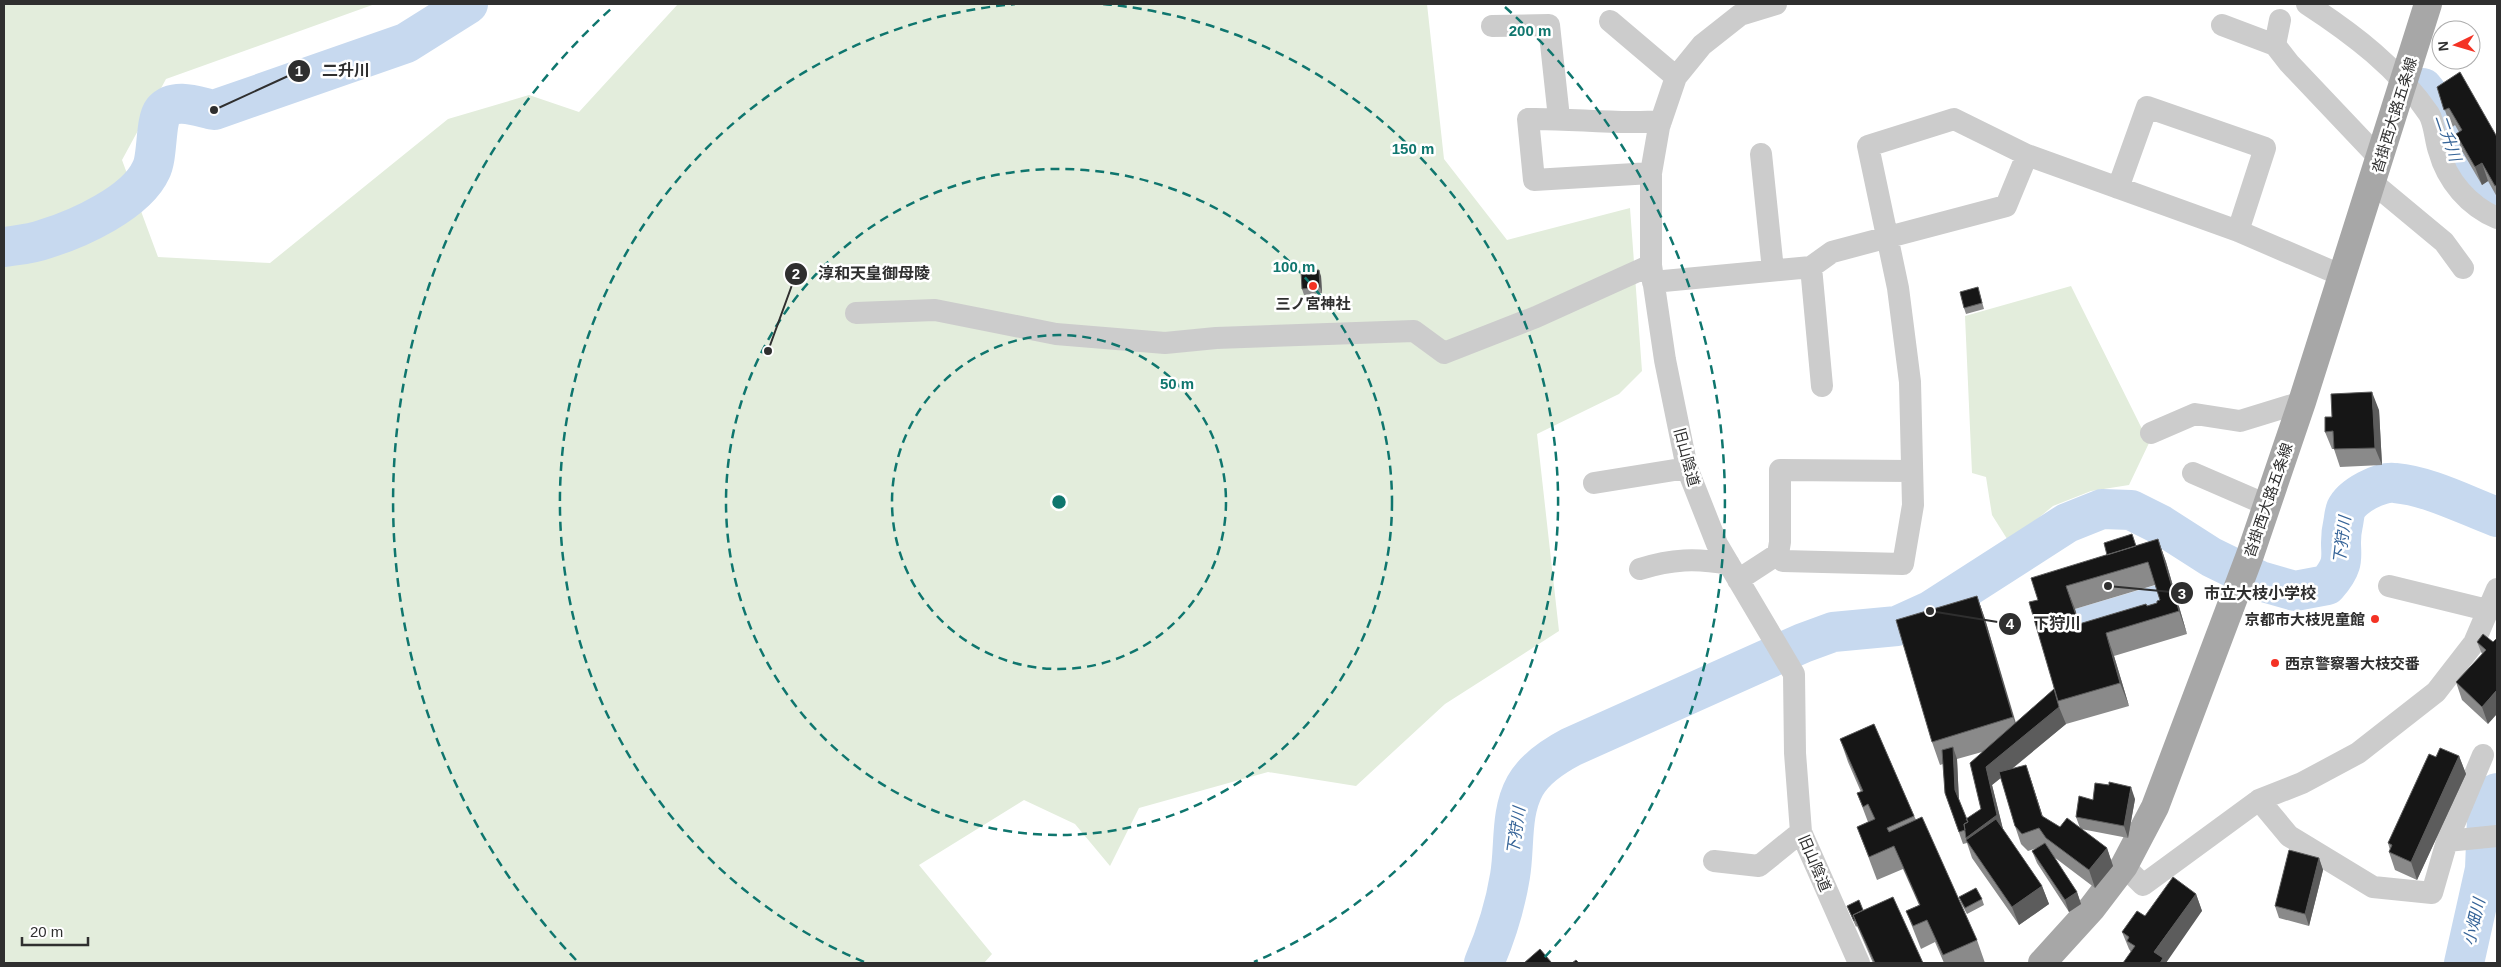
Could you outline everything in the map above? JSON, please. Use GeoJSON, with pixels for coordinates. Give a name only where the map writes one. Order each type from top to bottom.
{"type":"FeatureCollection","features":[{"type":"Feature","properties":{"kind":"main road","name":"沓掛西大路五条線"},"geometry":{"type":"LineString","coordinates":[[2042,963],[2092,908],[2124,866],[2155,806],[2267,505],[2344,276],[2428,4]]}},
{"type":"Feature","properties":{"kind":"street","name":"旧山陰道"},"geometry":{"type":"LineString","coordinates":[[1776,4],[1740,15],[1702,44],[1676,77],[1661,120],[1652,173],[1652,273],[1665,360],[1686,468],[1717,544],[1794,674],[1795,753],[1801,832],[1859,963]]}},
{"type":"Feature","properties":{"kind":"street"},"geometry":{"type":"LineString","coordinates":[[2307,4],[2352,33],[2404,83],[2430,116],[2439,154],[2457,189],[2485,213],[2497,218]]}},
{"type":"Feature","properties":{"kind":"street"},"geometry":{"type":"LineString","coordinates":[[2275,46],[2280,20]]}},
{"type":"Feature","properties":{"kind":"street"},"geometry":{"type":"LineString","coordinates":[[1610,22],[1676,77]]}},
{"type":"Feature","properties":{"kind":"street"},"geometry":{"type":"LineString","coordinates":[[1492,26],[1549,25],[1560,118]]}},
{"type":"Feature","properties":{"kind":"street"},"geometry":{"type":"LineString","coordinates":[[2222,25],[2275,46],[2377,171],[2444,242],[2463,268]]}},
{"type":"Feature","properties":{"kind":"street"},"geometry":{"type":"LineString","coordinates":[[2118,188],[2147,107],[2265,148],[2238,231]]}},
{"type":"Feature","properties":{"kind":"street"},"geometry":{"type":"LineString","coordinates":[[1652,173],[1534,180],[1528,119],[1560,118],[1641,122],[1661,120]]}},
{"type":"Feature","properties":{"kind":"street"},"geometry":{"type":"LineString","coordinates":[[1911,472],[1780,470],[1780,542],[1778,554],[1783,561],[1903,564],[1914,505],[1911,472],[1910,382],[1898,288],[1868,146],[1954,119],[2027,155],[2238,231],[2344,276]]}},
{"type":"Feature","properties":{"kind":"street"},"geometry":{"type":"LineString","coordinates":[[1761,154],[1774,270]]}},
{"type":"Feature","properties":{"kind":"street"},"geometry":{"type":"LineString","coordinates":[[856,313],[935,310],[1056,334],[1165,342],[1216,338],[1414,331],[1444,353],[1652,273],[1774,270],[1811,267],[1832,252],[2006,206],[2027,155]]}},
{"type":"Feature","properties":{"kind":"street"},"geometry":{"type":"LineString","coordinates":[[1811,267],[1822,386]]}},
{"type":"Feature","properties":{"kind":"street"},"geometry":{"type":"LineString","coordinates":[[2151,433],[2195,414],[2240,421],[2302,402]]}},
{"type":"Feature","properties":{"kind":"street"},"geometry":{"type":"LineString","coordinates":[[1594,483],[1686,468]]}},
{"type":"Feature","properties":{"kind":"street"},"geometry":{"type":"LineString","coordinates":[[2193,473],[2267,505]]}},
{"type":"Feature","properties":{"kind":"street"},"geometry":{"type":"LineString","coordinates":[[1640,569],[1662,562],[1699,559],[1733,572],[1778,554]]}},
{"type":"Feature","properties":{"kind":"street"},"geometry":{"type":"LineString","coordinates":[[2389,586],[2487,610]]}},
{"type":"Feature","properties":{"kind":"street"},"geometry":{"type":"LineString","coordinates":[[2124,866],[2143,885],[2259,800],[2302,783],[2358,753],[2436,692],[2474,643],[2497,589]]}},
{"type":"Feature","properties":{"kind":"street"},"geometry":{"type":"LineString","coordinates":[[2259,800],[2288,836],[2373,887],[2432,893],[2483,755]]}},
{"type":"Feature","properties":{"kind":"street"},"geometry":{"type":"LineString","coordinates":[[1714,861],[1759,866],[1801,832]]}},
{"type":"Feature","properties":{"kind":"street"},"geometry":{"type":"LineString","coordinates":[[2452,841],[2497,836]]}},
{"type":"Feature","properties":{"kind":"green space"},"geometry":{"type":"Polygon","coordinates":[[[4,4],[375,4],[166,79],[122,160],[158,257],[270,263],[448,119],[529,95],[579,112],[678,4],[1427,4],[1444,159],[1507,240],[1630,208],[1642,371],[1619,394],[1537,434],[1559,631],[1445,704],[1356,786],[1268,772],[1139,808],[1110,866],[1075,824],[1024,800],[919,865],[992,954],[984,963],[4,963],[4,4]]]}},
{"type":"Feature","properties":{"kind":"green space"},"geometry":{"type":"Polygon","coordinates":[[[2071,286],[2149,443],[2129,485],[2091,491],[2053,506],[2009,542],[1992,515],[1986,477],[1972,473],[1965,316],[2071,286]]]}},
{"type":"Feature","properties":{"kind":"water"},"geometry":{"type":"Polygon","coordinates":[[[2156,585],[2169,623],[2087,647],[2075,609],[2156,585]]]}},
{"type":"Feature","properties":{"kind":"building"},"geometry":{"type":"Polygon","coordinates":[[[2460,72],[2497,137],[2497,185],[2495,186],[2482,163],[2475,167],[2456,134],[2462,130],[2449,108],[2444,110],[2437,87],[2460,72]]]}},
{"type":"Feature","properties":{"kind":"building"},"geometry":{"type":"Polygon","coordinates":[[[1319,270],[1320,287],[1302,289],[1301,271],[1319,270]]]}},
{"type":"Feature","properties":{"kind":"building"},"geometry":{"type":"Polygon","coordinates":[[[1978,287],[1982,303],[1964,308],[1960,292],[1978,287]]]}},
{"type":"Feature","properties":{"kind":"building"},"geometry":{"type":"Polygon","coordinates":[[[2372,392],[2375,448],[2334,449],[2333,431],[2325,432],[2325,417],[2332,417],[2331,394],[2372,392]]]}},
{"type":"Feature","properties":{"kind":"building"},"geometry":{"type":"Polygon","coordinates":[[[2132,534],[2136,546],[2107,555],[2104,543],[2132,534]]]}},
{"type":"Feature","properties":{"kind":"building"},"geometry":{"type":"Polygon","coordinates":[[[2158,539],[2179,611],[2106,633],[2120,683],[2058,701],[2029,602],[2038,600],[2031,578],[2158,539]],[[2148,562],[2066,586],[2079,624],[2146,604],[2147,606],[2160,600],[2148,562]]]}},
{"type":"Feature","properties":{"kind":"building"},"geometry":{"type":"Polygon","coordinates":[[[1977,596],[2013,717],[1932,742],[1896,620],[1977,596]]]}},
{"type":"Feature","properties":{"kind":"building"},"geometry":{"type":"Polygon","coordinates":[[[2483,634],[2493,642],[2497,638],[2497,690],[2482,707],[2456,682],[2486,650],[2477,642],[2483,634]]]}},
{"type":"Feature","properties":{"kind":"building"},"geometry":{"type":"Polygon","coordinates":[[[2054,689],[2059,707],[1986,767],[1997,815],[1966,838],[1964,824],[1968,822],[1966,819],[1981,809],[1970,763],[2054,689]]]}},
{"type":"Feature","properties":{"kind":"building"},"geometry":{"type":"Polygon","coordinates":[[[1874,724],[1914,816],[1887,828],[1889,832],[1922,817],[1977,940],[1943,955],[1927,920],[1913,926],[1906,911],[1920,905],[1894,846],[1869,857],[1857,827],[1875,819],[1868,804],[1863,807],[1857,793],[1863,791],[1840,739],[1874,724]]]}},
{"type":"Feature","properties":{"kind":"building"},"geometry":{"type":"Polygon","coordinates":[[[1953,747],[1955,790],[1968,822],[1964,824],[1965,830],[1959,832],[1945,793],[1942,750],[1953,747]]]}},
{"type":"Feature","properties":{"kind":"building"},"geometry":{"type":"Polygon","coordinates":[[[2440,748],[2459,756],[2411,862],[2389,852],[2392,845],[2388,843],[2429,754],[2436,757],[2440,748]]]}},
{"type":"Feature","properties":{"kind":"building"},"geometry":{"type":"Polygon","coordinates":[[[2026,765],[2042,816],[2060,827],[2067,818],[2107,848],[2089,870],[2046,838],[2039,828],[2022,834],[2015,826],[1999,772],[2026,765]]]}},
{"type":"Feature","properties":{"kind":"building"},"geometry":{"type":"Polygon","coordinates":[[[2109,782],[2131,787],[2124,826],[2076,817],[2079,796],[2093,800],[2095,783],[2109,785],[2109,782]]]}},
{"type":"Feature","properties":{"kind":"building"},"geometry":{"type":"Polygon","coordinates":[[[1996,819],[2042,886],[2012,907],[1966,840],[1996,819]]]}},
{"type":"Feature","properties":{"kind":"building"},"geometry":{"type":"Polygon","coordinates":[[[2045,843],[2077,892],[2065,900],[2032,851],[2045,843]]]}},
{"type":"Feature","properties":{"kind":"building"},"geometry":{"type":"Polygon","coordinates":[[[2289,850],[2319,858],[2305,914],[2275,906],[2289,850]]]}},
{"type":"Feature","properties":{"kind":"building"},"geometry":{"type":"Polygon","coordinates":[[[2173,877],[2196,894],[2154,952],[2163,958],[2160,963],[2123,963],[2135,946],[2127,941],[2129,937],[2122,932],[2137,911],[2145,916],[2173,877]]]}},
{"type":"Feature","properties":{"kind":"building"},"geometry":{"type":"Polygon","coordinates":[[[1976,888],[1982,899],[1965,908],[1959,897],[1976,888]]]}},
{"type":"Feature","properties":{"kind":"building"},"geometry":{"type":"Polygon","coordinates":[[[1893,897],[1923,963],[1875,963],[1853,915],[1893,897]]]}},
{"type":"Feature","properties":{"kind":"building"},"geometry":{"type":"Polygon","coordinates":[[[1859,900],[1863,910],[1853,915],[1854,921],[1847,906],[1859,900]]]}},
{"type":"Feature","properties":{"kind":"building"},"geometry":{"type":"Polygon","coordinates":[[[1540,949],[1550,963],[1524,963],[1540,949]]]}},
{"type":"Feature","properties":{"kind":"waterway","name":"二升川"},"geometry":{"type":"LineString","coordinates":[[4,247],[35,242],[73,229],[105,213],[133,193],[151,170],[155,157],[160,116],[168,107],[187,104],[214,110],[406,43],[468,4]]}},
{"type":"Feature","properties":{"kind":"waterway","name":"二升川"},"geometry":{"type":"LineString","coordinates":[[2423,88],[2441,113],[2450,150],[2459,169],[2472,187],[2497,207]]}},
{"type":"Feature","properties":{"kind":"waterway","name":"下狩川"},"geometry":{"type":"LineString","coordinates":[[1484,963],[1506,899],[1515,819],[1520,796],[1529,780],[1545,763],[1571,747],[1803,643],[1833,632],[1897,626],[1930,611],[2067,523],[2102,509],[2131,510],[2161,525],[2211,557],[2260,581],[2295,591],[2327,585],[2339,568],[2341,561],[2341,534],[2346,509],[2354,499],[2367,490],[2382,484],[2395,483],[2421,488],[2497,517]]}},
{"type":"Feature","properties":{"kind":"waterway","name":"小畑川"},"geometry":{"type":"LineString","coordinates":[[2464,963],[2485,869],[2487,817],[2497,793]]}},
{"type":"Feature","properties":{"kind":"place","name":"二升川"},"geometry":{"type":"Point","coordinates":[214,110]}},
{"type":"Feature","properties":{"kind":"place","name":"三ノ宮神社"},"geometry":{"type":"Point","coordinates":[1313,286]}},
{"type":"Feature","properties":{"kind":"place","name":"淳和天皇御母陵"},"geometry":{"type":"Point","coordinates":[768,351]}},
{"type":"Feature","properties":{"kind":"place","name":"市立大枝小学校"},"geometry":{"type":"Point","coordinates":[2108,586]}},
{"type":"Feature","properties":{"kind":"place","name":"下狩川"},"geometry":{"type":"Point","coordinates":[1930,611]}},
{"type":"Feature","properties":{"kind":"place","name":"京都市大枝児童館"},"geometry":{"type":"Point","coordinates":[2375,619]}},
{"type":"Feature","properties":{"kind":"place","name":"西京警察署大枝交番"},"geometry":{"type":"Point","coordinates":[2275,663]}}]}
